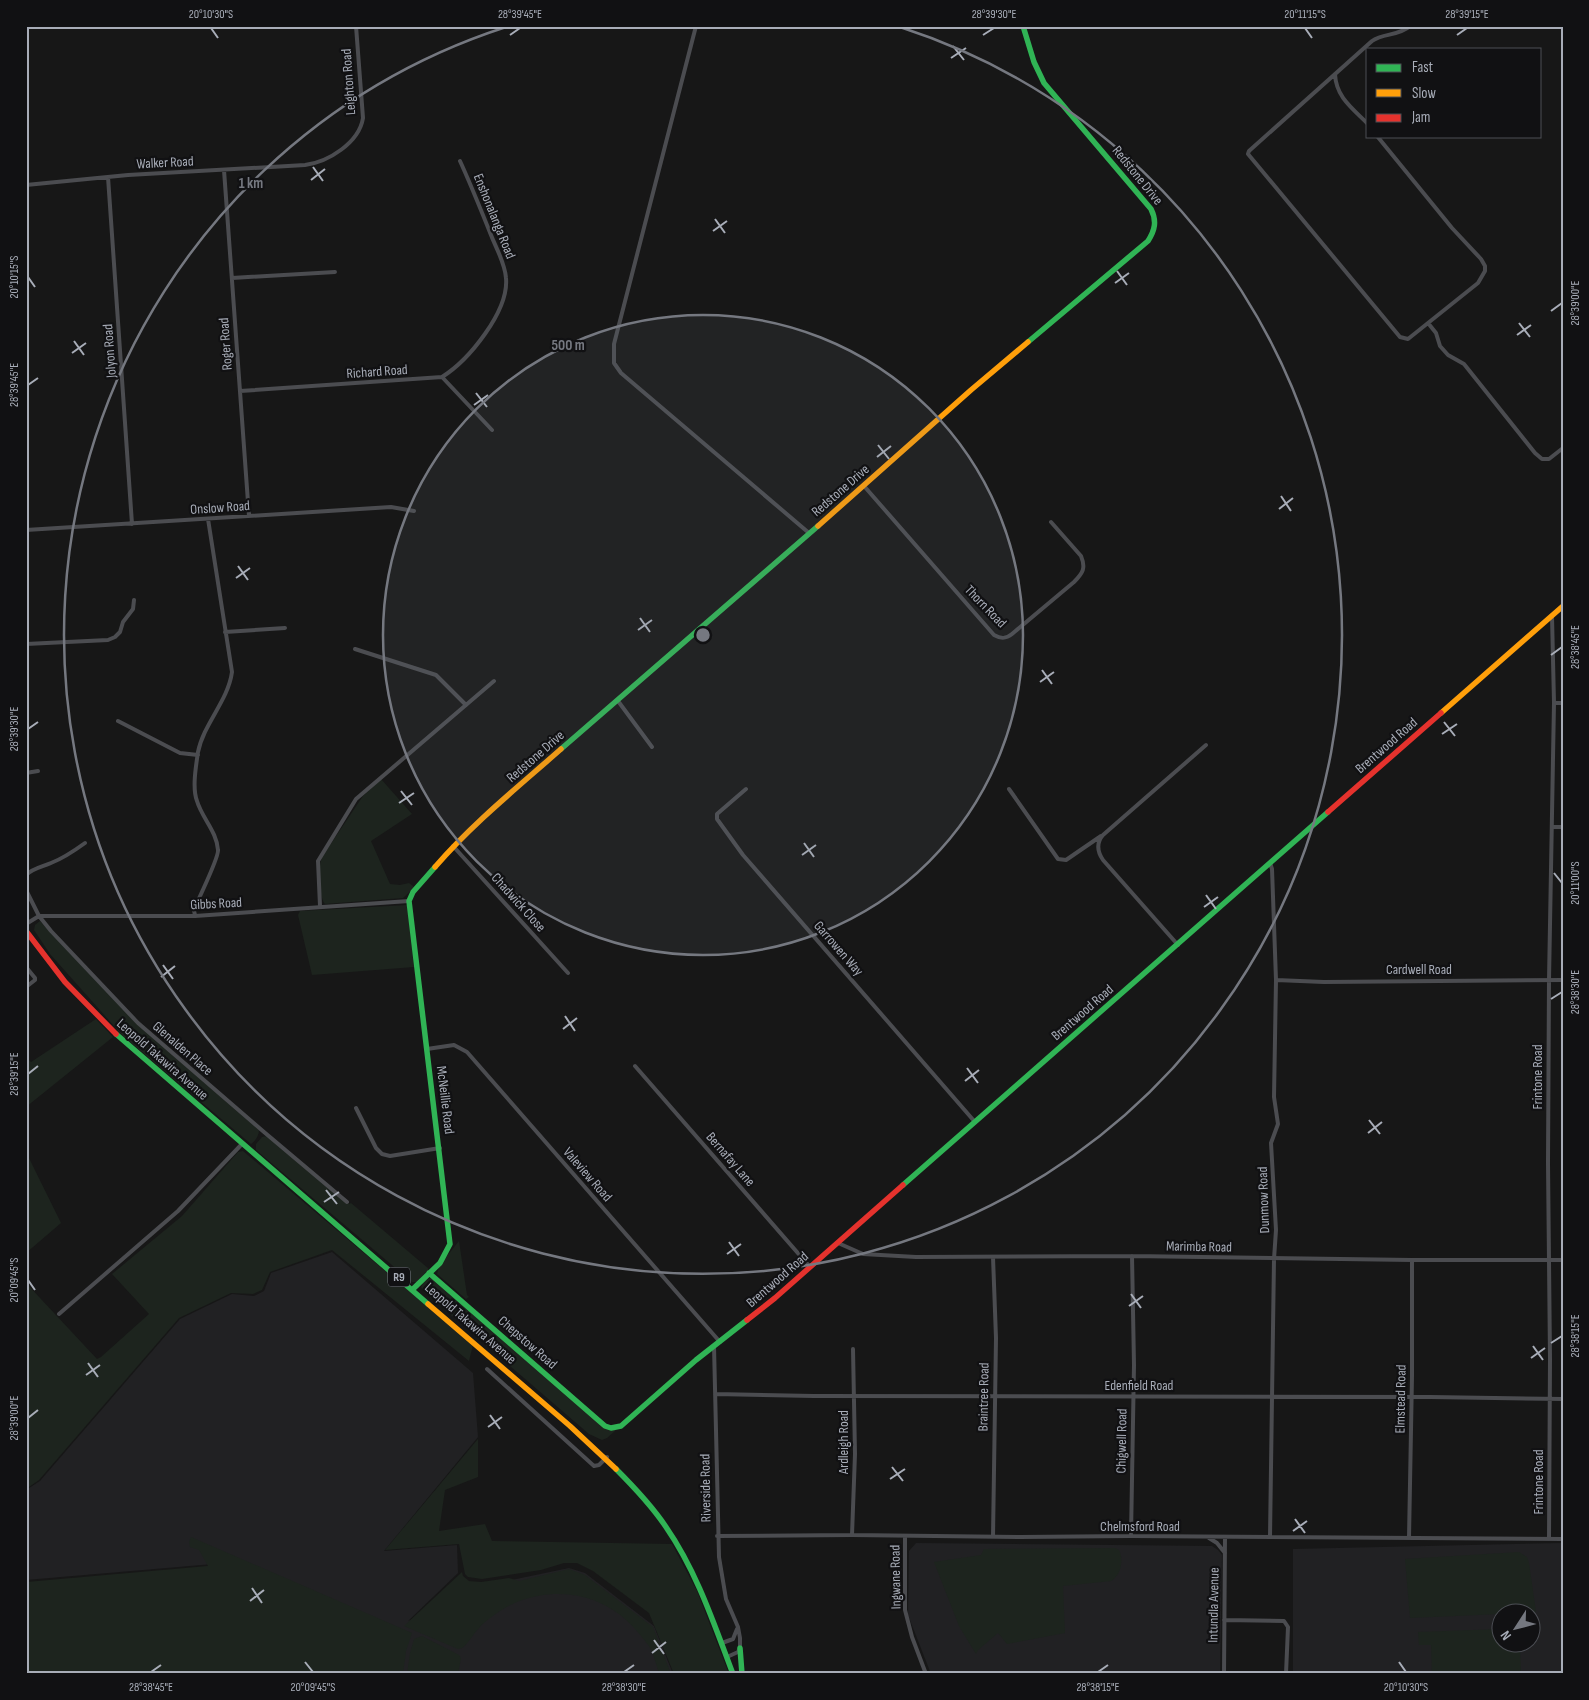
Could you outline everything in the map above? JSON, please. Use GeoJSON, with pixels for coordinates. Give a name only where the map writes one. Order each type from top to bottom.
{"type":"FeatureCollection","features":[{"type":"Feature","properties":{"kind":"main road","name":"Redstone Drive"},"geometry":{"type":"LineString","coordinates":[[409,901],[418,886],[453,846],[490,811],[864,486],[971,390],[1148,241],[1156,228],[1155,215],[1151,208],[1044,84],[1034,62],[1023,26]]}},
{"type":"Feature","properties":{"kind":"main road","name":"Brentwood Road"},"geometry":{"type":"LineString","coordinates":[[611,1428],[621,1426],[717,1344],[775,1298],[1563,606]]}},
{"type":"Feature","properties":{"kind":"main road","name":"McNeillie Road"},"geometry":{"type":"LineString","coordinates":[[409,901],[450,1244],[449,1250],[441,1260],[412,1288]]}},
{"type":"Feature","properties":{"kind":"main road","name":"Leopold Takawira Avenue"},"geometry":{"type":"LineString","coordinates":[[26,932],[42,956],[90,1010],[119,1038],[241,1145],[412,1288],[607,1457],[639,1492],[667,1528],[692,1573],[733,1674]]}},
{"type":"Feature","properties":{"kind":"main road","name":"Chepstow Road"},"geometry":{"type":"LineString","coordinates":[[429,1273],[605,1426],[611,1428]]}},
{"type":"Feature","properties":{"kind":"main road"},"geometry":{"type":"LineString","coordinates":[[740,1648],[742,1674]]}},
{"type":"Feature","properties":{"kind":"street","name":"Leighton Road"},"geometry":{"type":"LineString","coordinates":[[306,165],[323,160],[339,150],[350,141],[362,126],[356,26]]}},
{"type":"Feature","properties":{"kind":"street"},"geometry":{"type":"LineString","coordinates":[[696,26],[614,344],[614,363],[621,373],[809,533]]}},
{"type":"Feature","properties":{"kind":"street"},"geometry":{"type":"LineString","coordinates":[[1379,138],[1485,266],[1484,274],[1478,283],[1408,339],[1400,337],[1248,154],[1249,151],[1376,38],[1400,32],[1410,26]]}},
{"type":"Feature","properties":{"kind":"street"},"geometry":{"type":"LineString","coordinates":[[1335,74],[1335,85],[1341,95],[1366,122]]}},
{"type":"Feature","properties":{"kind":"street","name":"Enshonalanga Road"},"geometry":{"type":"LineString","coordinates":[[442,376],[456,366],[481,340],[495,316],[506,287],[504,268],[460,160]]}},
{"type":"Feature","properties":{"kind":"street","name":"Walker Road"},"geometry":{"type":"LineString","coordinates":[[26,185],[108,177],[306,165]]}},
{"type":"Feature","properties":{"kind":"street","name":"Roger Road"},"geometry":{"type":"LineString","coordinates":[[224,170],[249,516]]}},
{"type":"Feature","properties":{"kind":"street","name":"Jolyon Road"},"geometry":{"type":"LineString","coordinates":[[108,177],[132,524]]}},
{"type":"Feature","properties":{"kind":"street"},"geometry":{"type":"LineString","coordinates":[[232,278],[335,272]]}},
{"type":"Feature","properties":{"kind":"street"},"geometry":{"type":"LineString","coordinates":[[1428,323],[1436,333],[1440,346],[1448,355],[1464,364],[1535,453],[1542,458],[1549,459],[1563,448]]}},
{"type":"Feature","properties":{"kind":"street"},"geometry":{"type":"LineString","coordinates":[[442,376],[492,430]]}},
{"type":"Feature","properties":{"kind":"street","name":"Richard Road"},"geometry":{"type":"LineString","coordinates":[[240,391],[442,376]]}},
{"type":"Feature","properties":{"kind":"street","name":"Thorn Road"},"geometry":{"type":"LineString","coordinates":[[864,486],[994,635],[1004,638],[1012,634],[1083,573],[1081,556],[1051,522]]}},
{"type":"Feature","properties":{"kind":"street","name":"Onslow Road"},"geometry":{"type":"LineString","coordinates":[[26,530],[391,507],[414,511]]}},
{"type":"Feature","properties":{"kind":"street"},"geometry":{"type":"LineString","coordinates":[[195,916],[194,910],[219,852],[216,840],[195,795],[198,755],[201,741],[231,680],[232,672],[208,519]]}},
{"type":"Feature","properties":{"kind":"street"},"geometry":{"type":"LineString","coordinates":[[26,644],[108,640],[120,632],[123,622],[133,609],[134,600]]}},
{"type":"Feature","properties":{"kind":"street","name":"Frintone Road"},"geometry":{"type":"LineString","coordinates":[[1549,1538],[1549,980],[1554,703],[1552,615]]}},
{"type":"Feature","properties":{"kind":"street"},"geometry":{"type":"LineString","coordinates":[[226,632],[285,628]]}},
{"type":"Feature","properties":{"kind":"street"},"geometry":{"type":"LineString","coordinates":[[355,649],[436,675],[466,705]]}},
{"type":"Feature","properties":{"kind":"street"},"geometry":{"type":"LineString","coordinates":[[320,906],[318,863],[356,799],[494,681]]}},
{"type":"Feature","properties":{"kind":"street"},"geometry":{"type":"LineString","coordinates":[[618,701],[652,747]]}},
{"type":"Feature","properties":{"kind":"street"},"geometry":{"type":"LineString","coordinates":[[1554,703],[1563,704]]}},
{"type":"Feature","properties":{"kind":"street"},"geometry":{"type":"LineString","coordinates":[[118,721],[180,753],[198,755]]}},
{"type":"Feature","properties":{"kind":"street"},"geometry":{"type":"LineString","coordinates":[[1009,789],[1058,859],[1066,860],[1102,835],[1206,745]]}},
{"type":"Feature","properties":{"kind":"street"},"geometry":{"type":"LineString","coordinates":[[26,773],[38,772]]}},
{"type":"Feature","properties":{"kind":"street","name":"Garrowen Way"},"geometry":{"type":"LineString","coordinates":[[746,789],[717,814],[717,819],[743,854],[975,1122]]}},
{"type":"Feature","properties":{"kind":"street"},"geometry":{"type":"LineString","coordinates":[[1552,827],[1563,828]]}},
{"type":"Feature","properties":{"kind":"street"},"geometry":{"type":"LineString","coordinates":[[1102,835],[1098,842],[1100,857],[1178,945]]}},
{"type":"Feature","properties":{"kind":"street"},"geometry":{"type":"LineString","coordinates":[[26,875],[34,869],[50,864],[70,854],[85,843]]}},
{"type":"Feature","properties":{"kind":"street","name":"Chadwick Close"},"geometry":{"type":"LineString","coordinates":[[453,846],[568,973]]}},
{"type":"Feature","properties":{"kind":"street","name":"Dunmow Road"},"geometry":{"type":"LineString","coordinates":[[1270,864],[1272,869],[1276,980],[1274,1097],[1278,1124],[1272,1143],[1276,1230],[1270,1537]]}},
{"type":"Feature","properties":{"kind":"street","name":"Glenalden Place"},"geometry":{"type":"LineString","coordinates":[[26,890],[39,916],[138,1023],[347,1202]]}},
{"type":"Feature","properties":{"kind":"street","name":"Gibbs Road"},"geometry":{"type":"LineString","coordinates":[[39,916],[195,916],[409,901]]}},
{"type":"Feature","properties":{"kind":"street"},"geometry":{"type":"LineString","coordinates":[[26,924],[39,916]]}},
{"type":"Feature","properties":{"kind":"street"},"geometry":{"type":"LineString","coordinates":[[26,967],[35,978],[26,987]]}},
{"type":"Feature","properties":{"kind":"street","name":"Cardwell Road"},"geometry":{"type":"LineString","coordinates":[[1276,980],[1324,982],[1563,980]]}},
{"type":"Feature","properties":{"kind":"street","name":"Valeview Road"},"geometry":{"type":"LineString","coordinates":[[427,1049],[454,1046],[467,1052],[717,1344]]}},
{"type":"Feature","properties":{"kind":"street","name":"Bernafay Lane"},"geometry":{"type":"LineString","coordinates":[[635,1066],[810,1267]]}},
{"type":"Feature","properties":{"kind":"street"},"geometry":{"type":"LineString","coordinates":[[356,1108],[376,1148],[382,1154],[390,1156],[440,1148]]}},
{"type":"Feature","properties":{"kind":"street"},"geometry":{"type":"LineString","coordinates":[[59,1314],[178,1211],[241,1145]]}},
{"type":"Feature","properties":{"kind":"street","name":"Marimba Road"},"geometry":{"type":"LineString","coordinates":[[838,1243],[856,1252],[873,1255],[1563,1260]]}},
{"type":"Feature","properties":{"kind":"street","name":"Chigwell Road"},"geometry":{"type":"LineString","coordinates":[[1131,1536],[1134,1323],[1132,1256]]}},
{"type":"Feature","properties":{"kind":"street","name":"Braintree Road"},"geometry":{"type":"LineString","coordinates":[[993,1257],[996,1338],[993,1537]]}},
{"type":"Feature","properties":{"kind":"street","name":"Elmstead Road"},"geometry":{"type":"LineString","coordinates":[[1409,1538],[1412,1260]]}},
{"type":"Feature","properties":{"kind":"street","name":"Riverside Road"},"geometry":{"type":"LineString","coordinates":[[717,1344],[715,1394],[718,1557],[724,1590],[738,1627],[740,1648]]}},
{"type":"Feature","properties":{"kind":"street","name":"Ardleigh Road"},"geometry":{"type":"LineString","coordinates":[[852,1535],[855,1454],[854,1349]]}},
{"type":"Feature","properties":{"kind":"street"},"geometry":{"type":"LineString","coordinates":[[487,1369],[594,1466],[599,1465],[607,1457]]}},
{"type":"Feature","properties":{"kind":"street","name":"Edenfield Road"},"geometry":{"type":"LineString","coordinates":[[715,1394],[1563,1399]]}},
{"type":"Feature","properties":{"kind":"street","name":"Chelmsford Road"},"geometry":{"type":"LineString","coordinates":[[717,1536],[1563,1539]]}},
{"type":"Feature","properties":{"kind":"street","name":"Ingwane Road"},"geometry":{"type":"LineString","coordinates":[[905,1536],[905,1610],[912,1637],[926,1674]]}},
{"type":"Feature","properties":{"kind":"street"},"geometry":{"type":"LineString","coordinates":[[1208,1537],[1217,1543],[1224,1553]]}},
{"type":"Feature","properties":{"kind":"street","name":"Intundla Avenue"},"geometry":{"type":"LineString","coordinates":[[1224,1674],[1225,1537]]}},
{"type":"Feature","properties":{"kind":"street"},"geometry":{"type":"LineString","coordinates":[[1224,1620],[1284,1621],[1288,1627],[1286,1674]]}},
{"type":"Feature","properties":{"kind":"street"},"geometry":{"type":"LineString","coordinates":[[722,1643],[733,1639],[736,1636],[738,1627]]}},
{"type":"Feature","properties":{"kind":"street"},"geometry":{"type":"LineString","coordinates":[[727,1657],[734,1654],[740,1648]]}},
{"type":"Feature","properties":{"kind":"shaded area"},"geometry":{"type":"Polygon","coordinates":[[[381,779],[412,814],[371,841],[390,884],[400,885],[409,883],[414,888],[403,898],[325,904],[319,881],[322,857],[363,796],[381,779]]]}},
{"type":"Feature","properties":{"kind":"shaded area"},"geometry":{"type":"Polygon","coordinates":[[[407,905],[414,967],[312,975],[298,915],[300,911],[407,905]]]}},
{"type":"Feature","properties":{"kind":"shaded area"},"geometry":{"type":"Polygon","coordinates":[[[40,921],[137,1024],[259,1130],[258,1136],[251,1144],[123,1036],[50,954],[34,930],[35,925],[40,921]]]}},
{"type":"Feature","properties":{"kind":"shaded area"},"geometry":{"type":"Polygon","coordinates":[[[96,1019],[113,1037],[26,1107],[26,1057],[31,1062],[96,1019]]]}},
{"type":"Feature","properties":{"kind":"shaded area"},"geometry":{"type":"Polygon","coordinates":[[[267,1136],[349,1204],[351,1203],[429,1269],[417,1282],[412,1282],[256,1150],[256,1144],[262,1137],[267,1136]]]}},
{"type":"Feature","properties":{"kind":"shaded area"},"geometry":{"type":"Polygon","coordinates":[[[243,1151],[473,1345],[469,1361],[332,1250],[270,1272],[262,1290],[253,1294],[231,1293],[179,1318],[39,1480],[26,1489],[26,1283],[97,1359],[101,1357],[149,1314],[112,1274],[182,1216],[238,1152],[243,1151]]]}},
{"type":"Feature","properties":{"kind":"shaded area"},"geometry":{"type":"Polygon","coordinates":[[[26,1152],[61,1223],[26,1253],[26,1152]]]}},
{"type":"Feature","properties":{"kind":"shaded area"},"geometry":{"type":"Polygon","coordinates":[[[459,1241],[467,1295],[469,1297],[466,1299],[437,1274],[439,1266],[459,1241]]]}},
{"type":"Feature","properties":{"kind":"shaded area"},"geometry":{"type":"Polygon","coordinates":[[[332,1252],[473,1373],[478,1437],[384,1551],[457,1545],[458,1573],[408,1621],[493,1584],[569,1568],[585,1573],[654,1626],[673,1674],[298,1674],[213,1564],[26,1580],[26,1490],[40,1481],[180,1319],[232,1294],[254,1296],[264,1291],[271,1273],[332,1252]]]}},
{"type":"Feature","properties":{"kind":"shaded area"},"geometry":{"type":"Polygon","coordinates":[[[430,1278],[434,1279],[605,1428],[616,1430],[602,1440],[589,1434],[424,1292],[421,1287],[424,1281],[430,1278]]]}},
{"type":"Feature","properties":{"kind":"shaded area"},"geometry":{"type":"Polygon","coordinates":[[[478,1439],[478,1477],[445,1490],[439,1531],[485,1524],[492,1541],[672,1544],[697,1591],[729,1674],[674,1674],[649,1613],[593,1571],[577,1563],[564,1563],[541,1570],[482,1579],[468,1577],[465,1574],[459,1544],[385,1550],[478,1439]]]}},
{"type":"Feature","properties":{"kind":"shaded area"},"geometry":{"type":"Polygon","coordinates":[[[191,1537],[412,1633],[406,1651],[403,1674],[26,1674],[26,1582],[208,1566],[199,1550],[190,1547],[191,1537]]]}},
{"type":"Feature","properties":{"kind":"shaded area"},"geometry":{"type":"Polygon","coordinates":[[[916,1543],[1212,1546],[1222,1555],[1220,1674],[931,1674],[908,1615],[909,1551],[916,1543]]]}},
{"type":"Feature","properties":{"kind":"shaded area"},"geometry":{"type":"Polygon","coordinates":[[[1563,1543],[1563,1674],[1293,1674],[1293,1549],[1563,1543]]]}},
{"type":"Feature","properties":{"kind":"shaded area"},"geometry":{"type":"Polygon","coordinates":[[[1115,1548],[1121,1554],[1121,1563],[1117,1575],[1111,1581],[1063,1586],[1065,1633],[1007,1644],[998,1633],[978,1650],[976,1654],[959,1626],[934,1562],[981,1555],[984,1549],[1115,1548]]]}},
{"type":"Feature","properties":{"kind":"shaded area"},"geometry":{"type":"Polygon","coordinates":[[[1519,1552],[1527,1557],[1529,1563],[1535,1602],[1492,1602],[1492,1614],[1410,1618],[1405,1559],[1519,1552]]]}},
{"type":"Feature","properties":{"kind":"shaded area"},"geometry":{"type":"Polygon","coordinates":[[[569,1569],[585,1575],[653,1627],[671,1674],[659,1674],[649,1646],[629,1623],[616,1612],[601,1603],[569,1595],[552,1594],[512,1604],[487,1620],[462,1648],[458,1649],[404,1626],[462,1572],[463,1576],[469,1581],[481,1582],[509,1578],[519,1581],[569,1569]]]}},
{"type":"Feature","properties":{"kind":"shaded area"},"geometry":{"type":"Polygon","coordinates":[[[1492,1629],[1492,1652],[1520,1652],[1521,1674],[1432,1674],[1431,1645],[1419,1645],[1418,1632],[1492,1629]]]}},
{"type":"Feature","properties":{"kind":"shaded area"},"geometry":{"type":"Polygon","coordinates":[[[422,1636],[459,1655],[461,1658],[458,1674],[407,1674],[414,1639],[422,1636]]]}},
{"type":"Feature","properties":{"kind":"traffic: fast"},"geometry":{"type":"LineString","coordinates":[[1023,26],[1034,62],[1044,83],[1151,209],[1155,221],[1154,229],[1148,241],[1028,342]]}},
{"type":"Feature","properties":{"kind":"traffic: fast"},"geometry":{"type":"LineString","coordinates":[[561,749],[818,526]]}},
{"type":"Feature","properties":{"kind":"traffic: fast"},"geometry":{"type":"LineString","coordinates":[[903,1185],[1328,812]]}},
{"type":"Feature","properties":{"kind":"traffic: fast"},"geometry":{"type":"LineString","coordinates":[[413,1289],[440,1263],[450,1244],[409,901],[413,892],[435,867]]}},
{"type":"Feature","properties":{"kind":"traffic: fast"},"geometry":{"type":"LineString","coordinates":[[116,1034],[428,1304]]}},
{"type":"Feature","properties":{"kind":"traffic: fast"},"geometry":{"type":"LineString","coordinates":[[429,1273],[605,1426],[611,1428],[621,1426],[696,1360],[747,1320]]}},
{"type":"Feature","properties":{"kind":"traffic: fast"},"geometry":{"type":"LineString","coordinates":[[616,1469],[655,1512],[677,1544],[696,1580],[712,1617],[733,1674]]}},
{"type":"Feature","properties":{"kind":"traffic: fast"},"geometry":{"type":"LineString","coordinates":[[740,1648],[742,1674]]}},
{"type":"Feature","properties":{"kind":"traffic: slow"},"geometry":{"type":"LineString","coordinates":[[818,526],[1028,342]]}},
{"type":"Feature","properties":{"kind":"traffic: slow"},"geometry":{"type":"LineString","coordinates":[[1441,713],[1563,606]]}},
{"type":"Feature","properties":{"kind":"traffic: slow"},"geometry":{"type":"LineString","coordinates":[[435,867],[480,820],[561,749]]}},
{"type":"Feature","properties":{"kind":"traffic: slow"},"geometry":{"type":"LineString","coordinates":[[428,1304],[570,1426],[616,1469]]}},
{"type":"Feature","properties":{"kind":"traffic: jam"},"geometry":{"type":"LineString","coordinates":[[1328,812],[1441,713]]}},
{"type":"Feature","properties":{"kind":"traffic: jam"},"geometry":{"type":"LineString","coordinates":[[26,931],[65,982],[116,1034]]}},
{"type":"Feature","properties":{"kind":"traffic: jam"},"geometry":{"type":"LineString","coordinates":[[747,1320],[775,1298],[903,1185]]}}]}
